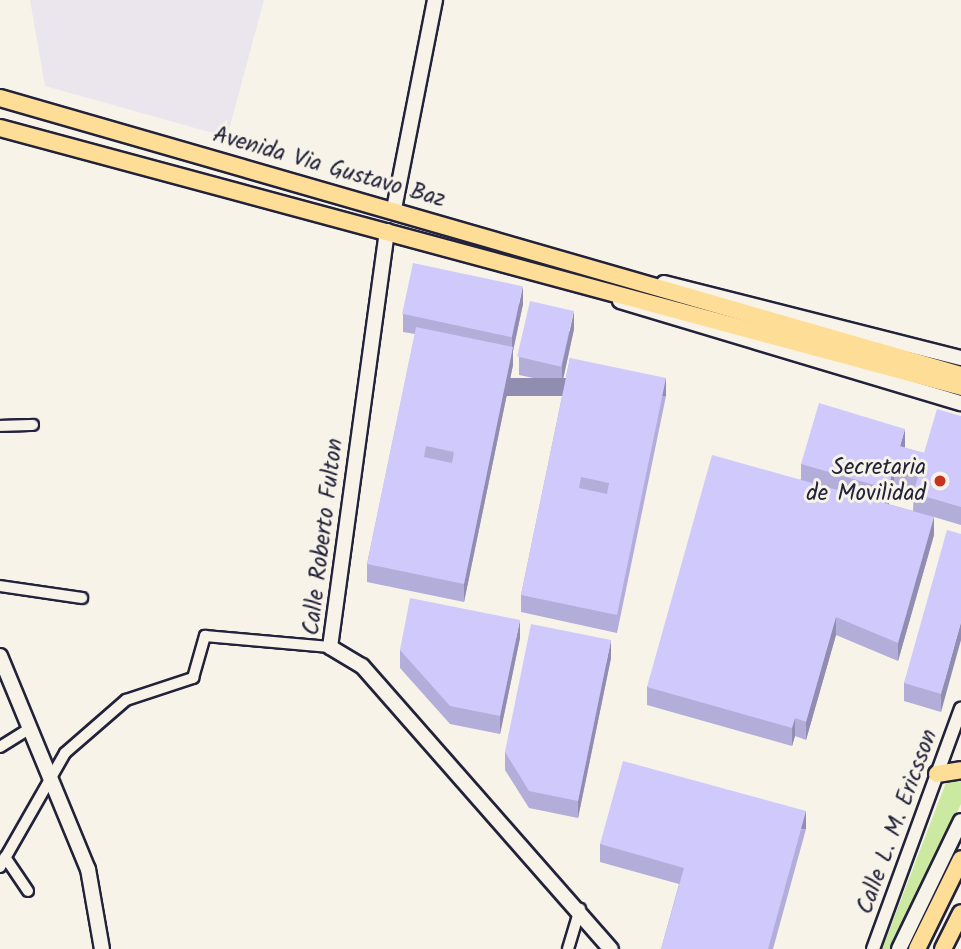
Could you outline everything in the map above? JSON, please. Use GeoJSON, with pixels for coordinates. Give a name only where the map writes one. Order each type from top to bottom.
{"type":"FeatureCollection","features":[{"type":"Feature","properties":{"kind":"main road"},"geometry":{"type":"LineString","coordinates":[[394,209],[435,0]]}},
{"type":"Feature","properties":{"kind":"main road","name":"Avenida Via Gustavo Baz"},"geometry":{"type":"LineString","coordinates":[[0,98],[645,281],[961,376]]}},
{"type":"Feature","properties":{"kind":"main road","name":"Avenida Via Gustavo Baz"},"geometry":{"type":"LineString","coordinates":[[0,128],[568,278],[961,387]]}},
{"type":"Feature","properties":{"kind":"main road","name":"Calle Roberto Fulton"},"geometry":{"type":"LineString","coordinates":[[387,230],[330,647],[362,666],[580,908],[611,949]]}},
{"type":"Feature","properties":{"kind":"main road","name":"Avenida Via Gustavo Baz"},"geometry":{"type":"LineString","coordinates":[[568,278],[713,333],[961,403]]}},
{"type":"Feature","properties":{"kind":"main road","name":"Avenida Via Gustavo Baz"},"geometry":{"type":"LineString","coordinates":[[645,281],[809,315],[961,358]]}},
{"type":"Feature","properties":{"kind":"main road"},"geometry":{"type":"LineString","coordinates":[[0,656],[3,675],[29,729],[94,887],[102,949]]}},
{"type":"Feature","properties":{"kind":"main road"},"geometry":{"type":"LineString","coordinates":[[937,774],[961,769]]}},
{"type":"Feature","properties":{"kind":"main road"},"geometry":{"type":"LineString","coordinates":[[899,949],[961,821]]}},
{"type":"Feature","properties":{"kind":"main road"},"geometry":{"type":"LineString","coordinates":[[917,949],[961,859]]}},
{"type":"Feature","properties":{"kind":"main road"},"geometry":{"type":"LineString","coordinates":[[943,949],[961,913]]}},
{"type":"Feature","properties":{"kind":"street"},"geometry":{"type":"LineString","coordinates":[[0,426],[33,425]]}},
{"type":"Feature","properties":{"kind":"street"},"geometry":{"type":"LineString","coordinates":[[0,586],[82,598]]}},
{"type":"Feature","properties":{"kind":"street"},"geometry":{"type":"LineString","coordinates":[[0,867],[65,753],[126,700],[193,678],[205,636],[330,647]]}},
{"type":"Feature","properties":{"kind":"street","name":"Calle L. M. Ericsson"},"geometry":{"type":"LineString","coordinates":[[873,949],[961,709]]}},
{"type":"Feature","properties":{"kind":"street"},"geometry":{"type":"LineString","coordinates":[[0,747],[29,729]]}},
{"type":"Feature","properties":{"kind":"street"},"geometry":{"type":"LineString","coordinates":[[5,857],[28,891]]}},
{"type":"Feature","properties":{"kind":"street"},"geometry":{"type":"LineString","coordinates":[[568,949],[580,908]]}},
{"type":"Feature","properties":{"kind":"shaded area"},"geometry":{"type":"Polygon","coordinates":[[[30,0],[264,0],[227,137],[45,86],[30,0]]]}},
{"type":"Feature","properties":{"kind":"green space"},"geometry":{"type":"Polygon","coordinates":[[[961,777],[961,804],[890,949],[882,949],[947,780],[961,777]]]}},
{"type":"Feature","properties":{"kind":"building"},"geometry":{"type":"Polygon","coordinates":[[[413,263],[523,286],[512,337],[402,314],[413,263]]]}},
{"type":"Feature","properties":{"kind":"building"},"geometry":{"type":"Polygon","coordinates":[[[530,301],[574,311],[561,367],[517,357],[530,301]]]}},
{"type":"Feature","properties":{"kind":"building"},"geometry":{"type":"Polygon","coordinates":[[[416,327],[513,347],[464,584],[367,564],[416,327]],[[426,446],[424,457],[452,463],[454,452],[426,446]]]}},
{"type":"Feature","properties":{"kind":"building"},"geometry":{"type":"Polygon","coordinates":[[[570,358],[666,378],[617,615],[521,595],[570,358]],[[581,477],[579,488],[607,494],[609,483],[581,477]]]}},
{"type":"Feature","properties":{"kind":"building"},"geometry":{"type":"Polygon","coordinates":[[[819,403],[905,429],[900,446],[924,453],[937,409],[961,416],[961,507],[913,493],[919,474],[894,466],[888,489],[801,464],[819,403]]]}},
{"type":"Feature","properties":{"kind":"building"},"geometry":{"type":"Polygon","coordinates":[[[712,455],[934,517],[898,643],[836,617],[806,722],[795,718],[792,728],[647,687],[712,455]]]}},
{"type":"Feature","properties":{"kind":"building"},"geometry":{"type":"Polygon","coordinates":[[[947,530],[961,534],[961,622],[941,694],[904,683],[947,530]]]}},
{"type":"Feature","properties":{"kind":"building"},"geometry":{"type":"Polygon","coordinates":[[[410,598],[520,620],[500,716],[450,706],[400,650],[410,598]]]}},
{"type":"Feature","properties":{"kind":"building"},"geometry":{"type":"Polygon","coordinates":[[[531,624],[611,640],[578,801],[529,791],[505,752],[531,624]]]}},
{"type":"Feature","properties":{"kind":"building"},"geometry":{"type":"Polygon","coordinates":[[[623,761],[806,811],[768,949],[661,949],[684,868],[600,844],[623,761]]]}},
{"type":"Feature","properties":{"kind":"place","name":"Secretaria de Movilidad"},"geometry":{"type":"Point","coordinates":[940,481]}}]}
